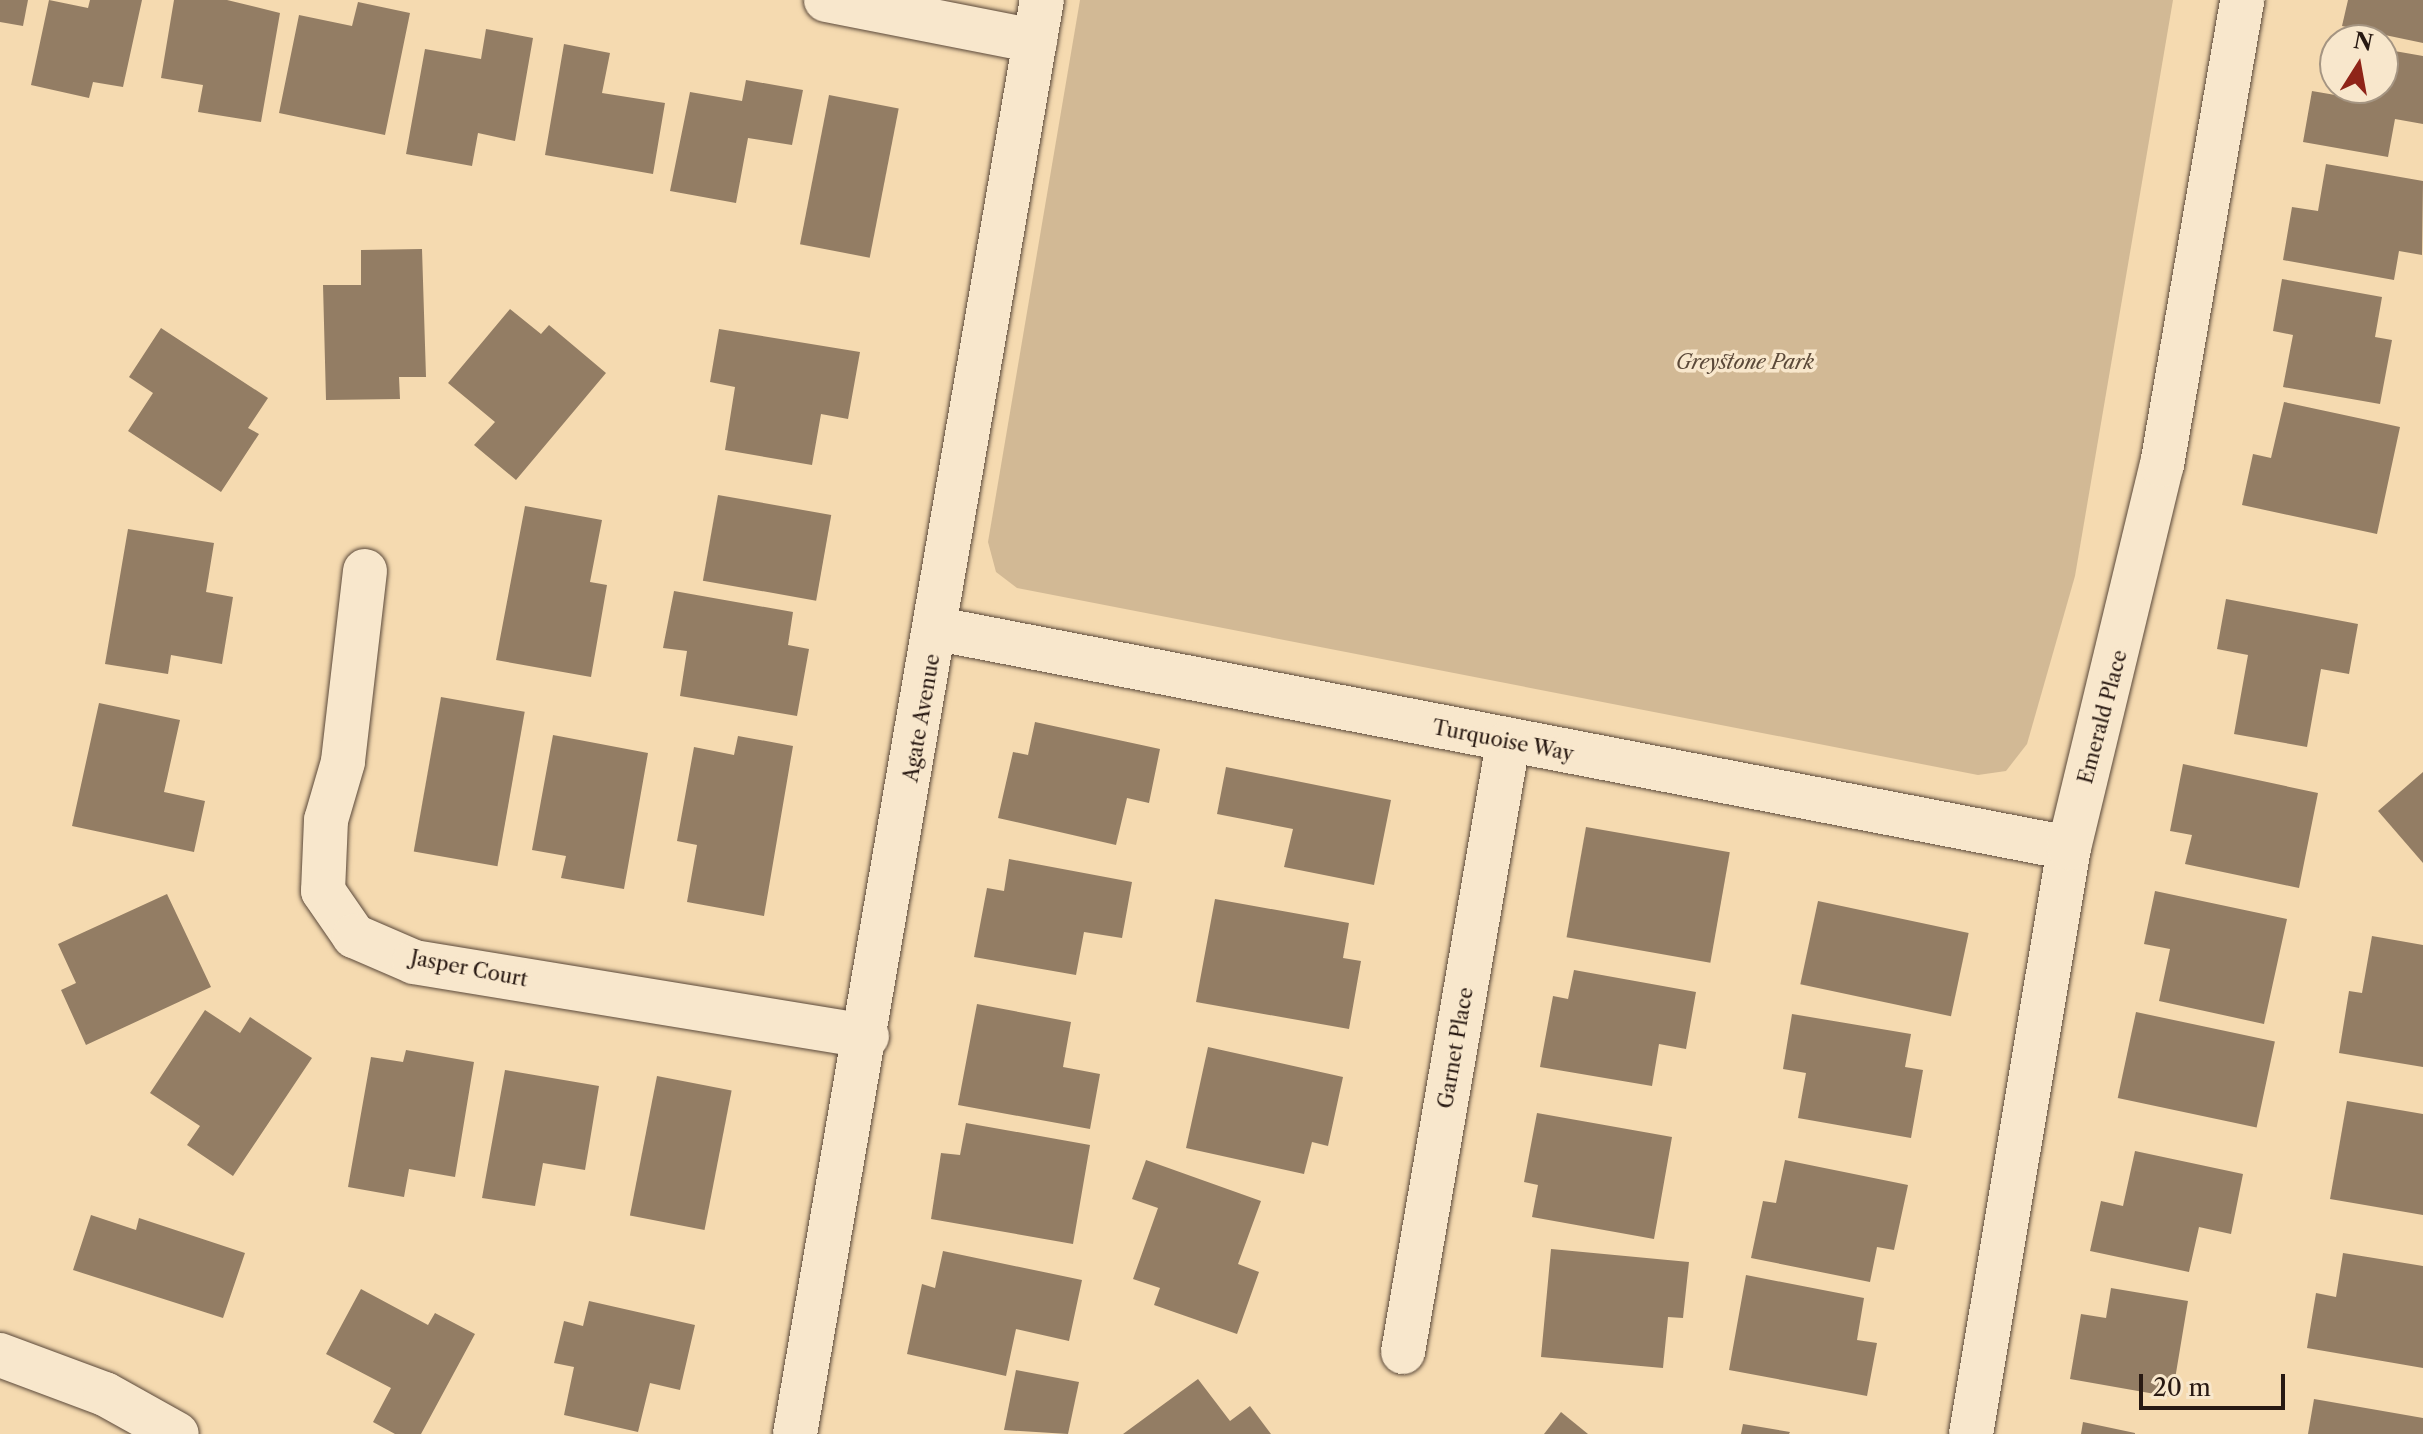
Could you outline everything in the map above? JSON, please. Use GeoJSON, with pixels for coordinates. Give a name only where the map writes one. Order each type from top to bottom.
{"type":"FeatureCollection","features":[{"type":"Feature","properties":{"kind":"street"},"geometry":{"type":"LineString","coordinates":[[826,0],[1038,20]]}},
{"type":"Feature","properties":{"kind":"street","name":"Emerald Place"},"geometry":{"type":"LineString","coordinates":[[1971,1434],[2069,848],[2162,465],[2242,0]]}},
{"type":"Feature","properties":{"kind":"street","name":"Agate Avenue"},"geometry":{"type":"LineString","coordinates":[[795,1434],[938,629],[1038,20]]}},
{"type":"Feature","properties":{"kind":"street","name":"Jasper Court"},"geometry":{"type":"LineString","coordinates":[[365,571],[343,762],[326,820],[323,891],[354,936],[414,962],[867,1036]]}},
{"type":"Feature","properties":{"kind":"street","name":"Turquoise Way"},"geometry":{"type":"LineString","coordinates":[[938,629],[1508,743],[2069,848]]}},
{"type":"Feature","properties":{"kind":"street","name":"Garnet Place"},"geometry":{"type":"LineString","coordinates":[[1403,1352],[1508,743]]}},
{"type":"Feature","properties":{"kind":"street"},"geometry":{"type":"LineString","coordinates":[[0,1355],[105,1394],[177,1434]]}},
{"type":"Feature","properties":{"kind":"green space","name":"Greystone Park"},"geometry":{"type":"Polygon","coordinates":[[[1080,0],[2173,0],[2075,576],[2027,744],[2006,771],[1978,775],[1017,588],[996,572],[988,542],[1080,0]]]}},
{"type":"Feature","properties":{"kind":"building"},"geometry":{"type":"Polygon","coordinates":[[[0,0],[28,0],[23,26],[0,22],[0,0]]]}},
{"type":"Feature","properties":{"kind":"building"},"geometry":{"type":"Polygon","coordinates":[[[49,0],[88,8],[90,0],[142,0],[123,87],[93,82],[89,98],[31,85],[49,0]]]}},
{"type":"Feature","properties":{"kind":"building"},"geometry":{"type":"Polygon","coordinates":[[[174,0],[227,0],[280,13],[261,122],[198,112],[203,85],[161,78],[174,0]]]}},
{"type":"Feature","properties":{"kind":"building"},"geometry":{"type":"Polygon","coordinates":[[[2348,0],[2423,0],[2423,43],[2399,38],[2399,24],[2342,24],[2348,0]]]}},
{"type":"Feature","properties":{"kind":"building"},"geometry":{"type":"Polygon","coordinates":[[[358,2],[410,13],[385,135],[279,113],[299,15],[352,26],[358,2]]]}},
{"type":"Feature","properties":{"kind":"building"},"geometry":{"type":"Polygon","coordinates":[[[486,29],[533,38],[515,141],[478,133],[472,166],[406,154],[425,49],[481,59],[486,29]]]}},
{"type":"Feature","properties":{"kind":"building"},"geometry":{"type":"Polygon","coordinates":[[[564,44],[610,53],[602,93],[665,103],[653,174],[545,155],[564,44]]]}},
{"type":"Feature","properties":{"kind":"building"},"geometry":{"type":"Polygon","coordinates":[[[2399,52],[2423,56],[2423,124],[2395,119],[2388,157],[2303,142],[2312,91],[2319,92],[2319,104],[2399,104],[2399,52]]]}},
{"type":"Feature","properties":{"kind":"building"},"geometry":{"type":"Polygon","coordinates":[[[746,80],[803,90],[792,145],[748,138],[736,203],[670,191],[690,92],[742,101],[746,80]]]}},
{"type":"Feature","properties":{"kind":"building"},"geometry":{"type":"Polygon","coordinates":[[[829,95],[899,109],[870,258],[800,244],[829,95]]]}},
{"type":"Feature","properties":{"kind":"building"},"geometry":{"type":"Polygon","coordinates":[[[2326,164],[2423,181],[2422,255],[2399,251],[2394,280],[2283,260],[2292,207],[2318,211],[2326,164]]]}},
{"type":"Feature","properties":{"kind":"building"},"geometry":{"type":"Polygon","coordinates":[[[422,249],[426,377],[399,377],[400,399],[326,400],[323,285],[361,285],[361,250],[422,249]]]}},
{"type":"Feature","properties":{"kind":"building"},"geometry":{"type":"Polygon","coordinates":[[[2282,279],[2382,297],[2375,337],[2392,340],[2380,404],[2283,387],[2293,335],[2273,331],[2282,279]]]}},
{"type":"Feature","properties":{"kind":"building"},"geometry":{"type":"Polygon","coordinates":[[[510,309],[541,334],[549,325],[606,373],[516,480],[474,445],[495,422],[448,383],[510,309]]]}},
{"type":"Feature","properties":{"kind":"building"},"geometry":{"type":"Polygon","coordinates":[[[161,328],[268,398],[248,428],[259,434],[221,492],[128,431],[153,393],[129,377],[161,328]]]}},
{"type":"Feature","properties":{"kind":"building"},"geometry":{"type":"Polygon","coordinates":[[[719,329],[860,352],[848,419],[821,414],[812,465],[725,450],[735,387],[710,382],[719,329]]]}},
{"type":"Feature","properties":{"kind":"building"},"geometry":{"type":"Polygon","coordinates":[[[2284,402],[2400,427],[2377,534],[2242,505],[2253,454],[2271,458],[2284,402]]]}},
{"type":"Feature","properties":{"kind":"building"},"geometry":{"type":"Polygon","coordinates":[[[718,495],[831,515],[816,601],[703,581],[718,495]]]}},
{"type":"Feature","properties":{"kind":"building"},"geometry":{"type":"Polygon","coordinates":[[[525,506],[602,520],[590,582],[607,585],[591,677],[496,660],[525,506]]]}},
{"type":"Feature","properties":{"kind":"building"},"geometry":{"type":"Polygon","coordinates":[[[128,529],[214,543],[206,592],[233,597],[222,664],[171,655],[168,674],[105,664],[128,529]]]}},
{"type":"Feature","properties":{"kind":"building"},"geometry":{"type":"Polygon","coordinates":[[[674,591],[793,612],[788,645],[809,649],[797,716],[680,696],[687,651],[663,648],[674,591]]]}},
{"type":"Feature","properties":{"kind":"building"},"geometry":{"type":"Polygon","coordinates":[[[2226,599],[2358,624],[2349,674],[2321,669],[2307,747],[2234,734],[2248,655],[2217,649],[2226,599]]]}},
{"type":"Feature","properties":{"kind":"building"},"geometry":{"type":"Polygon","coordinates":[[[441,697],[525,712],[497,866],[414,852],[441,697]]]}},
{"type":"Feature","properties":{"kind":"building"},"geometry":{"type":"Polygon","coordinates":[[[99,703],[180,720],[164,792],[205,801],[194,852],[72,826],[99,703]]]}},
{"type":"Feature","properties":{"kind":"building"},"geometry":{"type":"Polygon","coordinates":[[[1035,722],[1160,749],[1149,803],[1127,798],[1116,845],[998,818],[1013,752],[1028,755],[1035,722]]]}},
{"type":"Feature","properties":{"kind":"building"},"geometry":{"type":"Polygon","coordinates":[[[553,735],[648,753],[624,889],[561,878],[566,856],[532,850],[553,735]]]}},
{"type":"Feature","properties":{"kind":"building"},"geometry":{"type":"Polygon","coordinates":[[[738,736],[793,746],[764,916],[687,902],[697,845],[677,841],[694,747],[734,755],[738,736]]]}},
{"type":"Feature","properties":{"kind":"building"},"geometry":{"type":"Polygon","coordinates":[[[2183,764],[2318,793],[2299,888],[2185,864],[2192,835],[2170,831],[2183,764]]]}},
{"type":"Feature","properties":{"kind":"building"},"geometry":{"type":"Polygon","coordinates":[[[1226,767],[1391,800],[1374,885],[1284,867],[1293,829],[1217,814],[1226,767]]]}},
{"type":"Feature","properties":{"kind":"building"},"geometry":{"type":"Polygon","coordinates":[[[2423,772],[2423,863],[2378,811],[2423,772]]]}},
{"type":"Feature","properties":{"kind":"building"},"geometry":{"type":"Polygon","coordinates":[[[1586,827],[1730,852],[1710,963],[1567,937],[1586,827]]]}},
{"type":"Feature","properties":{"kind":"building"},"geometry":{"type":"Polygon","coordinates":[[[1009,859],[1132,882],[1122,938],[1084,932],[1076,975],[974,957],[987,888],[1004,891],[1009,859]]]}},
{"type":"Feature","properties":{"kind":"building"},"geometry":{"type":"Polygon","coordinates":[[[2155,891],[2287,919],[2264,1024],[2159,1001],[2170,949],[2144,944],[2155,891]]]}},
{"type":"Feature","properties":{"kind":"building"},"geometry":{"type":"Polygon","coordinates":[[[167,894],[211,987],[86,1045],[61,990],[76,983],[58,944],[167,894]]]}},
{"type":"Feature","properties":{"kind":"building"},"geometry":{"type":"Polygon","coordinates":[[[1215,899],[1349,923],[1343,958],[1361,961],[1349,1029],[1196,1002],[1215,899]]]}},
{"type":"Feature","properties":{"kind":"building"},"geometry":{"type":"Polygon","coordinates":[[[1818,901],[1969,933],[1951,1016],[1800,984],[1818,901]]]}},
{"type":"Feature","properties":{"kind":"building"},"geometry":{"type":"Polygon","coordinates":[[[2372,936],[2423,945],[2423,1067],[2339,1053],[2349,991],[2362,993],[2372,936]]]}},
{"type":"Feature","properties":{"kind":"building"},"geometry":{"type":"Polygon","coordinates":[[[1574,970],[1696,992],[1686,1049],[1659,1044],[1652,1086],[1540,1067],[1553,996],[1568,999],[1574,970]]]}},
{"type":"Feature","properties":{"kind":"building"},"geometry":{"type":"Polygon","coordinates":[[[977,1004],[1071,1022],[1063,1067],[1100,1074],[1090,1129],[958,1105],[977,1004]]]}},
{"type":"Feature","properties":{"kind":"building"},"geometry":{"type":"Polygon","coordinates":[[[205,1010],[240,1033],[250,1017],[312,1058],[233,1176],[187,1145],[200,1126],[150,1093],[205,1010]]]}},
{"type":"Feature","properties":{"kind":"building"},"geometry":{"type":"Polygon","coordinates":[[[2136,1012],[2275,1042],[2257,1128],[2118,1098],[2136,1012]]]}},
{"type":"Feature","properties":{"kind":"building"},"geometry":{"type":"Polygon","coordinates":[[[1792,1014],[1911,1034],[1905,1067],[1923,1070],[1911,1138],[1798,1118],[1806,1073],[1783,1069],[1792,1014]]]}},
{"type":"Feature","properties":{"kind":"building"},"geometry":{"type":"Polygon","coordinates":[[[1208,1047],[1343,1077],[1328,1146],[1312,1142],[1304,1174],[1186,1148],[1208,1047]]]}},
{"type":"Feature","properties":{"kind":"building"},"geometry":{"type":"Polygon","coordinates":[[[406,1050],[474,1062],[455,1177],[409,1169],[404,1197],[348,1187],[371,1057],[403,1062],[406,1050]]]}},
{"type":"Feature","properties":{"kind":"building"},"geometry":{"type":"Polygon","coordinates":[[[505,1070],[599,1086],[585,1170],[543,1163],[535,1206],[482,1198],[505,1070]]]}},
{"type":"Feature","properties":{"kind":"building"},"geometry":{"type":"Polygon","coordinates":[[[657,1076],[732,1091],[705,1230],[630,1215],[657,1076]]]}},
{"type":"Feature","properties":{"kind":"building"},"geometry":{"type":"Polygon","coordinates":[[[2347,1101],[2423,1114],[2423,1215],[2330,1199],[2347,1101]]]}},
{"type":"Feature","properties":{"kind":"building"},"geometry":{"type":"Polygon","coordinates":[[[1537,1113],[1672,1137],[1654,1239],[1532,1217],[1538,1185],[1524,1182],[1537,1113]]]}},
{"type":"Feature","properties":{"kind":"building"},"geometry":{"type":"Polygon","coordinates":[[[966,1123],[1090,1145],[1073,1244],[931,1219],[941,1153],[960,1155],[966,1123]]]}},
{"type":"Feature","properties":{"kind":"building"},"geometry":{"type":"Polygon","coordinates":[[[2135,1151],[2243,1174],[2231,1234],[2199,1227],[2189,1272],[2090,1251],[2101,1201],[2123,1206],[2135,1151]]]}},
{"type":"Feature","properties":{"kind":"building"},"geometry":{"type":"Polygon","coordinates":[[[1146,1160],[1261,1201],[1238,1264],[1259,1272],[1237,1334],[1154,1305],[1160,1288],[1133,1279],[1158,1208],[1132,1199],[1146,1160]]]}},
{"type":"Feature","properties":{"kind":"building"},"geometry":{"type":"Polygon","coordinates":[[[1785,1160],[1908,1185],[1894,1250],[1877,1247],[1870,1282],[1751,1258],[1763,1201],[1776,1203],[1785,1160]]]}},
{"type":"Feature","properties":{"kind":"building"},"geometry":{"type":"Polygon","coordinates":[[[91,1215],[136,1230],[139,1218],[245,1253],[223,1318],[73,1270],[91,1215]]]}},
{"type":"Feature","properties":{"kind":"building"},"geometry":{"type":"Polygon","coordinates":[[[1551,1249],[1689,1262],[1683,1318],[1668,1317],[1663,1368],[1541,1357],[1551,1249]]]}},
{"type":"Feature","properties":{"kind":"building"},"geometry":{"type":"Polygon","coordinates":[[[943,1251],[1082,1280],[1069,1341],[1016,1329],[1006,1376],[907,1354],[922,1284],[935,1288],[943,1251]]]}},
{"type":"Feature","properties":{"kind":"building"},"geometry":{"type":"Polygon","coordinates":[[[2343,1253],[2423,1266],[2423,1368],[2307,1348],[2316,1293],[2336,1297],[2343,1253]]]}},
{"type":"Feature","properties":{"kind":"building"},"geometry":{"type":"Polygon","coordinates":[[[1746,1275],[1864,1298],[1857,1340],[1877,1343],[1867,1396],[1729,1370],[1746,1275]]]}},
{"type":"Feature","properties":{"kind":"building"},"geometry":{"type":"Polygon","coordinates":[[[2111,1288],[2188,1301],[2172,1397],[2070,1379],[2081,1314],[2106,1318],[2111,1288]]]}},
{"type":"Feature","properties":{"kind":"building"},"geometry":{"type":"Polygon","coordinates":[[[361,1289],[428,1325],[435,1313],[475,1334],[421,1434],[395,1434],[373,1422],[391,1388],[326,1354],[361,1289]]]}},
{"type":"Feature","properties":{"kind":"building"},"geometry":{"type":"Polygon","coordinates":[[[589,1301],[695,1325],[680,1390],[650,1383],[638,1432],[564,1415],[574,1367],[554,1363],[564,1321],[583,1326],[589,1301]]]}},
{"type":"Feature","properties":{"kind":"building"},"geometry":{"type":"Polygon","coordinates":[[[1016,1370],[1079,1382],[1068,1434],[1004,1430],[1016,1370]]]}},
{"type":"Feature","properties":{"kind":"building"},"geometry":{"type":"Polygon","coordinates":[[[1198,1379],[1230,1421],[1250,1406],[1271,1434],[1123,1434],[1198,1379]]]}},
{"type":"Feature","properties":{"kind":"building"},"geometry":{"type":"Polygon","coordinates":[[[2314,1399],[2423,1418],[2423,1434],[2308,1434],[2314,1399]]]}},
{"type":"Feature","properties":{"kind":"building"},"geometry":{"type":"Polygon","coordinates":[[[1561,1412],[1588,1434],[1544,1434],[1561,1412]]]}},
{"type":"Feature","properties":{"kind":"building"},"geometry":{"type":"Polygon","coordinates":[[[2083,1422],[2135,1433],[2135,1434],[2081,1434],[2083,1422]]]}},
{"type":"Feature","properties":{"kind":"building"},"geometry":{"type":"Polygon","coordinates":[[[1743,1424],[1790,1432],[1741,1434],[1743,1424]]]}}]}
